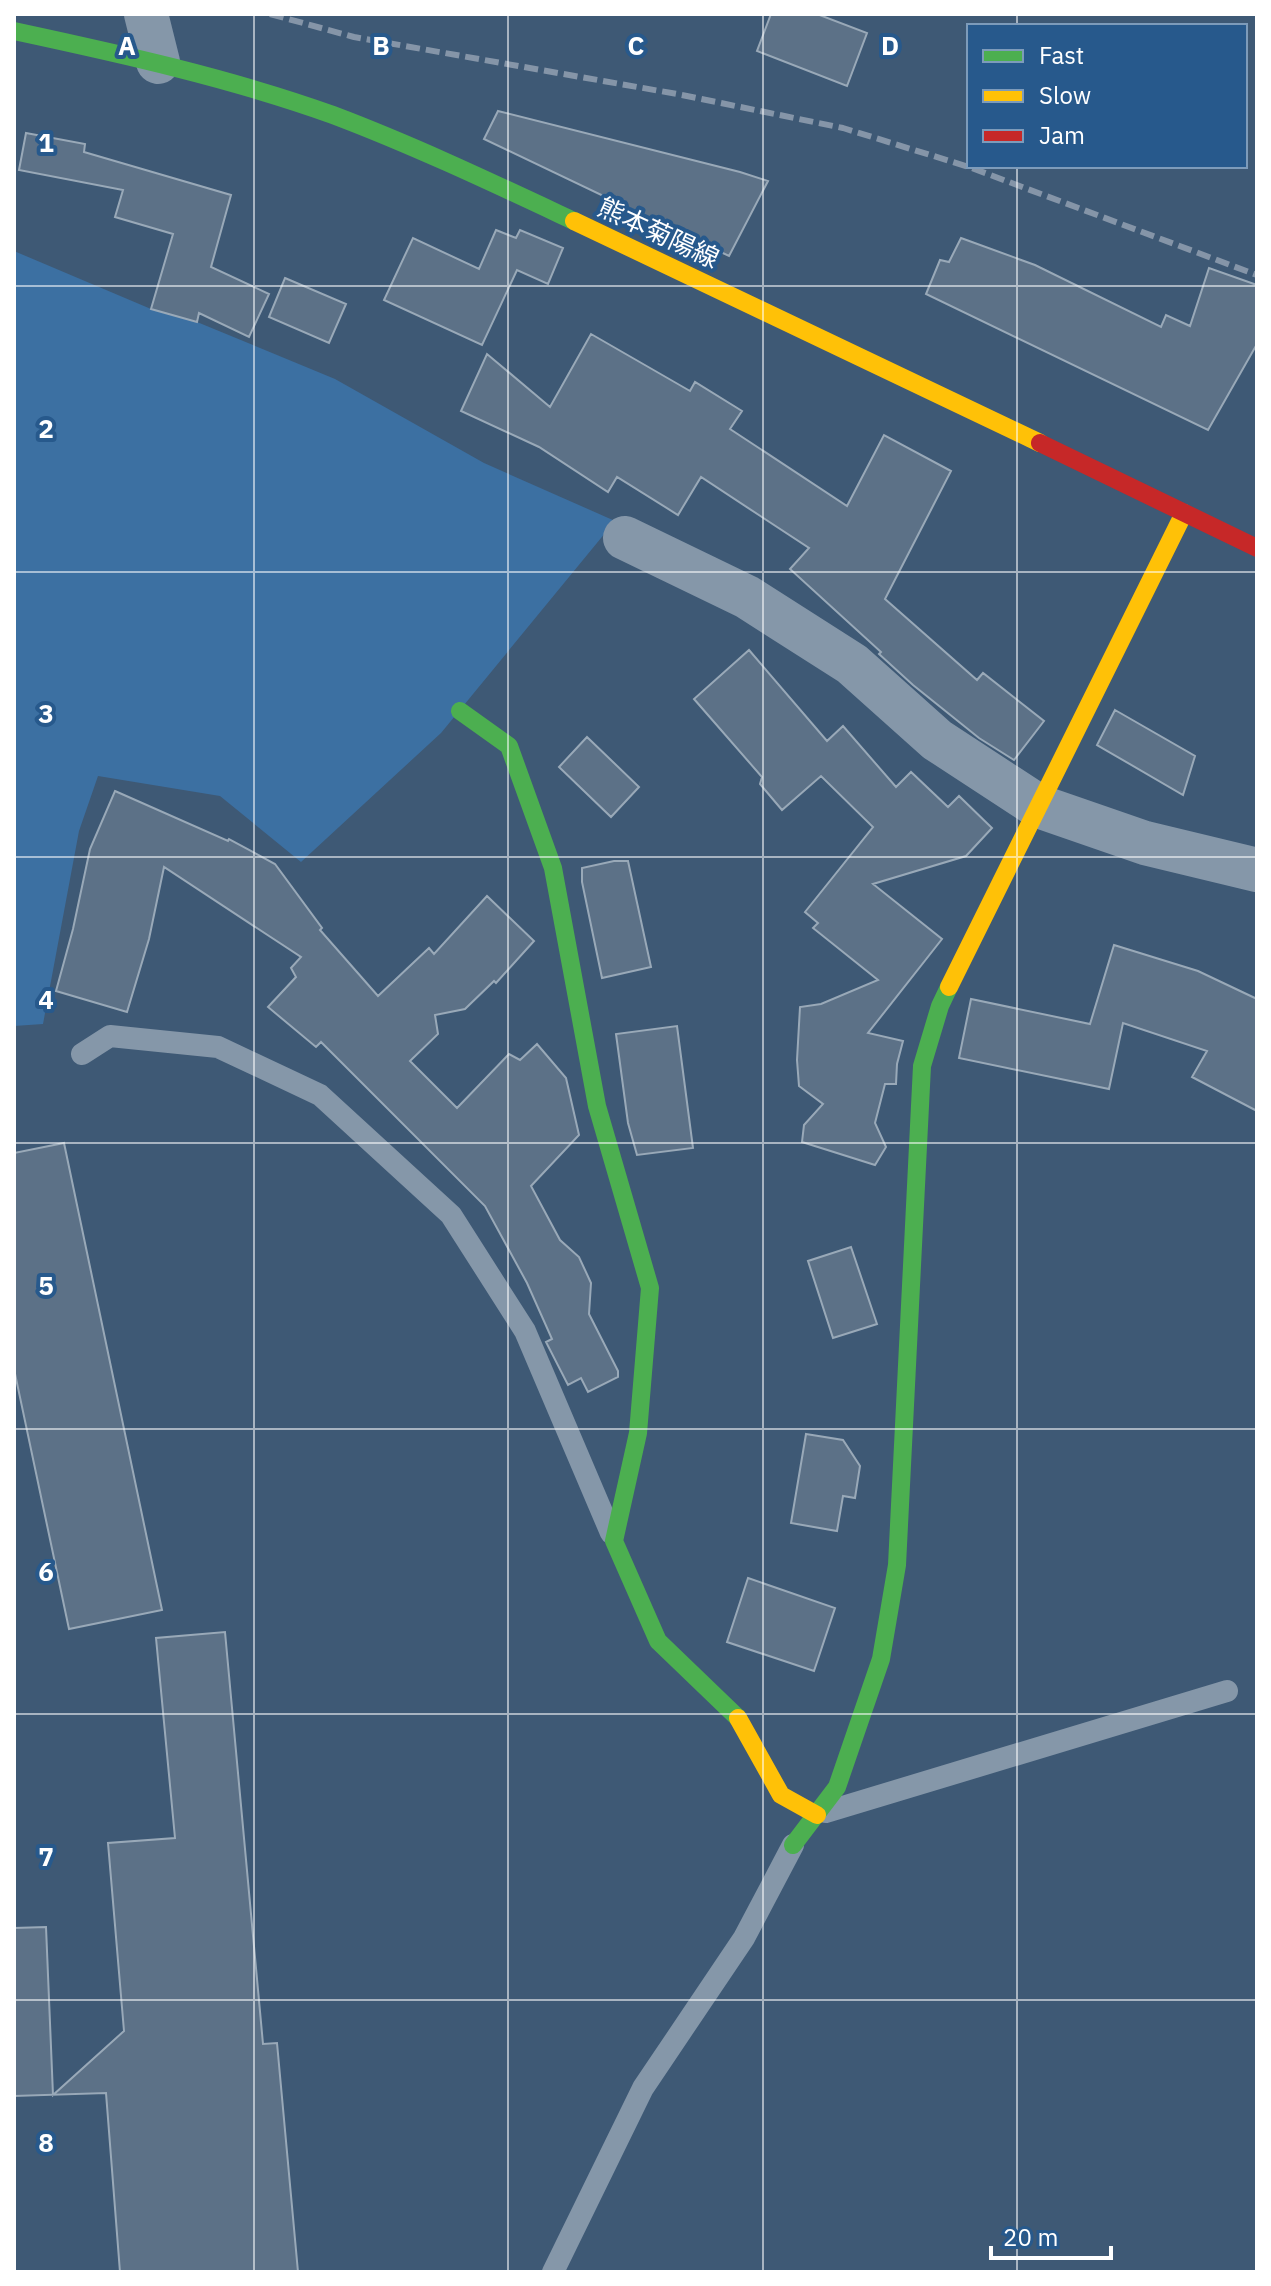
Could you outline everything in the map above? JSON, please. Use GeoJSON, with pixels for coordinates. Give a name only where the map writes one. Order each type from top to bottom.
{"type":"FeatureCollection","features":[{"type":"Feature","properties":{"kind":"street"},"geometry":{"type":"LineString","coordinates":[[146,14],[158,62]]}},
{"type":"Feature","properties":{"kind":"street","name":"熊本菊陽線"},"geometry":{"type":"LineString","coordinates":[[14,31],[158,62],[332,115],[454,165],[930,389],[1257,548]]}},
{"type":"Feature","properties":{"kind":"street"},"geometry":{"type":"LineString","coordinates":[[793,1845],[837,1787],[881,1659],[897,1565],[922,1066],[940,1006],[1184,513]]}},
{"type":"Feature","properties":{"kind":"street"},"geometry":{"type":"LineString","coordinates":[[625,538],[747,597],[852,664],[937,740],[1038,806],[1145,843],[1257,870]]}},
{"type":"Feature","properties":{"kind":"street"},"geometry":{"type":"LineString","coordinates":[[460,711],[509,746],[553,868],[597,1106],[627,1218],[650,1288],[638,1433],[614,1541],[658,1641],[735,1713],[781,1795],[817,1815]]}},
{"type":"Feature","properties":{"kind":"lane"},"geometry":{"type":"LineString","coordinates":[[82,1054],[110,1036],[218,1047],[320,1095],[451,1215],[525,1331],[614,1541]]}},
{"type":"Feature","properties":{"kind":"lane"},"geometry":{"type":"LineString","coordinates":[[817,1815],[1227,1691]]}},
{"type":"Feature","properties":{"kind":"lane"},"geometry":{"type":"LineString","coordinates":[[553,2272],[643,2088],[744,1938],[793,1845]]}},
{"type":"Feature","properties":{"kind":"shaded area"},"geometry":{"type":"Polygon","coordinates":[[[14,251],[151,309],[197,322],[335,379],[484,463],[615,521],[441,733],[301,862],[220,796],[98,776],[79,831],[43,1024],[14,1026],[14,251]]]}},
{"type":"Feature","properties":{"kind":"building"},"geometry":{"type":"Polygon","coordinates":[[[771,14],[817,14],[867,33],[847,86],[757,51],[771,14]]]}},
{"type":"Feature","properties":{"kind":"building"},"geometry":{"type":"Polygon","coordinates":[[[498,111],[768,181],[729,256],[484,139],[498,111]]]}},
{"type":"Feature","properties":{"kind":"building"},"geometry":{"type":"Polygon","coordinates":[[[26,133],[85,144],[84,152],[231,195],[211,267],[269,294],[249,337],[199,313],[197,322],[151,309],[173,234],[115,217],[123,190],[19,170],[26,133]]]}},
{"type":"Feature","properties":{"kind":"building"},"geometry":{"type":"Polygon","coordinates":[[[496,230],[516,238],[520,230],[563,248],[548,284],[517,270],[482,345],[384,300],[413,238],[479,269],[496,230]]]}},
{"type":"Feature","properties":{"kind":"building"},"geometry":{"type":"Polygon","coordinates":[[[961,238],[1035,265],[1161,327],[1166,315],[1190,326],[1209,268],[1257,285],[1257,344],[1208,430],[926,294],[940,260],[949,262],[961,238]]]}},
{"type":"Feature","properties":{"kind":"building"},"geometry":{"type":"Polygon","coordinates":[[[285,278],[346,304],[329,343],[269,317],[285,278]]]}},
{"type":"Feature","properties":{"kind":"building"},"geometry":{"type":"Polygon","coordinates":[[[591,334],[690,391],[695,382],[742,411],[730,429],[847,506],[884,435],[951,471],[885,599],[977,680],[983,673],[1044,721],[1014,760],[979,738],[913,685],[790,569],[809,548],[701,477],[678,515],[617,477],[608,492],[539,447],[461,411],[487,354],[550,407],[591,334]]]}},
{"type":"Feature","properties":{"kind":"building"},"geometry":{"type":"Polygon","coordinates":[[[749,650],[827,741],[843,726],[896,787],[911,772],[948,807],[959,796],[992,828],[966,856],[873,884],[942,939],[868,1033],[903,1041],[896,1084],[885,1084],[875,1123],[886,1147],[875,1165],[802,1142],[804,1125],[823,1104],[799,1086],[797,1060],[800,1007],[821,1004],[878,980],[813,928],[818,923],[805,912],[873,827],[821,776],[782,810],[760,784],[762,777],[694,699],[749,650]]]}},
{"type":"Feature","properties":{"kind":"building"},"geometry":{"type":"Polygon","coordinates":[[[1115,710],[1195,756],[1183,795],[1097,745],[1115,710]]]}},
{"type":"Feature","properties":{"kind":"building"},"geometry":{"type":"Polygon","coordinates":[[[587,737],[639,787],[611,817],[559,767],[587,737]]]}},
{"type":"Feature","properties":{"kind":"building"},"geometry":{"type":"Polygon","coordinates":[[[115,791],[229,839],[275,864],[322,928],[320,930],[378,996],[429,948],[434,954],[487,896],[534,941],[496,983],[494,981],[465,1009],[435,1015],[438,1034],[410,1061],[457,1108],[509,1054],[520,1060],[537,1044],[566,1078],[579,1135],[531,1186],[560,1240],[579,1257],[591,1283],[589,1314],[618,1371],[618,1377],[588,1392],[581,1378],[568,1385],[546,1342],[552,1339],[527,1283],[485,1206],[321,1042],[316,1047],[268,1007],[296,977],[291,968],[301,957],[164,867],[149,939],[127,1012],[56,991],[90,849],[115,791]]]}},
{"type":"Feature","properties":{"kind":"building"},"geometry":{"type":"Polygon","coordinates":[[[628,861],[651,967],[602,978],[582,882],[582,868],[628,861]]]}},
{"type":"Feature","properties":{"kind":"building"},"geometry":{"type":"Polygon","coordinates":[[[1114,945],[1198,971],[1257,999],[1257,1111],[1192,1077],[1207,1051],[1123,1023],[1109,1089],[959,1058],[971,999],[1090,1024],[1114,945]]]}},
{"type":"Feature","properties":{"kind":"building"},"geometry":{"type":"Polygon","coordinates":[[[677,1026],[693,1148],[637,1155],[628,1123],[616,1034],[677,1026]]]}},
{"type":"Feature","properties":{"kind":"building"},"geometry":{"type":"Polygon","coordinates":[[[64,1143],[162,1610],[69,1629],[14,1369],[14,1153],[64,1143]]]}},
{"type":"Feature","properties":{"kind":"building"},"geometry":{"type":"Polygon","coordinates":[[[851,1247],[877,1324],[833,1338],[808,1261],[851,1247]]]}},
{"type":"Feature","properties":{"kind":"building"},"geometry":{"type":"Polygon","coordinates":[[[806,1434],[843,1440],[860,1466],[855,1498],[843,1496],[837,1531],[791,1523],[806,1434]]]}},
{"type":"Feature","properties":{"kind":"building"},"geometry":{"type":"Polygon","coordinates":[[[748,1578],[835,1608],[814,1671],[727,1642],[748,1578]]]}},
{"type":"Feature","properties":{"kind":"building"},"geometry":{"type":"Polygon","coordinates":[[[225,1632],[263,2044],[277,2043],[298,2272],[120,2272],[106,2093],[53,2095],[124,2031],[108,1843],[175,1838],[156,1638],[225,1632]]]}},
{"type":"Feature","properties":{"kind":"building"},"geometry":{"type":"Polygon","coordinates":[[[46,1927],[53,2095],[14,2096],[14,1928],[46,1927]]]}},
{"type":"Feature","properties":{"kind":"railway"},"geometry":{"type":"LineString","coordinates":[[270,14],[354,37],[677,94],[843,128],[967,166]]}},
{"type":"Feature","properties":{"kind":"railway"},"geometry":{"type":"LineString","coordinates":[[972,168],[1257,275]]}},
{"type":"Feature","properties":{"kind":"traffic: fast"},"geometry":{"type":"LineString","coordinates":[[14,31],[175,68],[333,115],[394,139],[574,221]]}},
{"type":"Feature","properties":{"kind":"traffic: fast"},"geometry":{"type":"LineString","coordinates":[[460,711],[509,746],[553,868],[597,1106],[650,1288],[638,1433],[614,1541],[658,1641],[738,1718]]}},
{"type":"Feature","properties":{"kind":"traffic: fast"},"geometry":{"type":"LineString","coordinates":[[793,1845],[837,1787],[881,1659],[897,1565],[922,1066],[949,987]]}},
{"type":"Feature","properties":{"kind":"traffic: slow"},"geometry":{"type":"LineString","coordinates":[[574,221],[1040,443]]}},
{"type":"Feature","properties":{"kind":"traffic: slow"},"geometry":{"type":"LineString","coordinates":[[949,987],[1184,513]]}},
{"type":"Feature","properties":{"kind":"traffic: slow"},"geometry":{"type":"LineString","coordinates":[[738,1718],[781,1795],[817,1815]]}},
{"type":"Feature","properties":{"kind":"traffic: jam"},"geometry":{"type":"LineString","coordinates":[[1040,443],[1257,548]]}}]}
